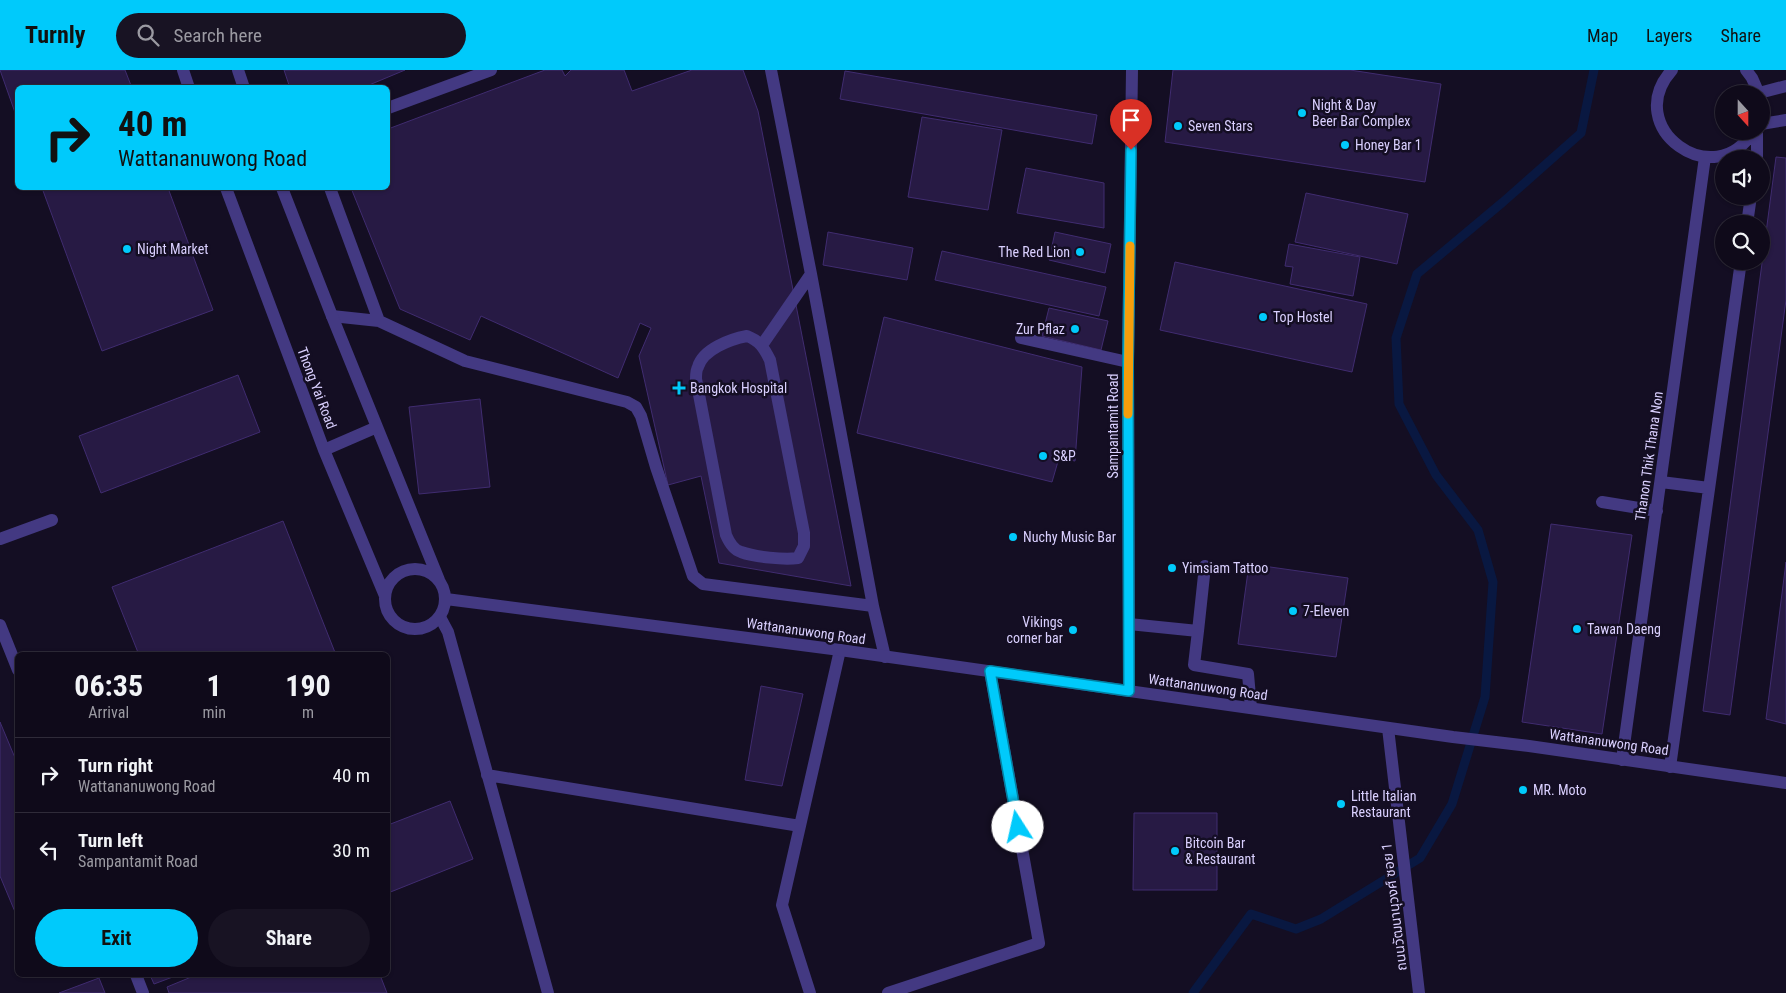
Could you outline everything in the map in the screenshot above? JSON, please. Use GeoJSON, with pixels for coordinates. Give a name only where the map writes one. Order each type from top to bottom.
{"type":"FeatureCollection","features":[{"type":"Feature","properties":{"kind":"street"},"geometry":{"type":"LineString","coordinates":[[183,70],[188,85]]}},
{"type":"Feature","properties":{"kind":"street"},"geometry":{"type":"LineString","coordinates":[[238,70],[243,85]]}},
{"type":"Feature","properties":{"kind":"street"},"geometry":{"type":"LineString","coordinates":[[390,107],[491,70]]}},
{"type":"Feature","properties":{"kind":"street"},"geometry":{"type":"LineString","coordinates":[[771,70],[873,606],[885,657]]}},
{"type":"Feature","properties":{"kind":"street","name":"Sampantamit Road"},"geometry":{"type":"LineString","coordinates":[[1129,691],[1128,362],[1132,70]]}},
{"type":"Feature","properties":{"kind":"street"},"geometry":{"type":"LineString","coordinates":[[1672,70],[1665,78],[1658,94],[1657,112],[1662,129],[1673,143],[1687,152],[1705,157],[1721,156],[1736,149],[1747,140]]}},
{"type":"Feature","properties":{"kind":"street"},"geometry":{"type":"LineString","coordinates":[[1746,70],[1755,85]]}},
{"type":"Feature","properties":{"kind":"street"},"geometry":{"type":"LineString","coordinates":[[1770,90],[1786,86]]}},
{"type":"Feature","properties":{"kind":"street"},"geometry":{"type":"LineString","coordinates":[[1770,123],[1786,120]]}},
{"type":"Feature","properties":{"kind":"street","name":"Thanon Thik Thana Non"},"geometry":{"type":"LineString","coordinates":[[1622,760],[1705,157]]}},
{"type":"Feature","properties":{"kind":"street","name":"Thong Yai Road"},"geometry":{"type":"LineString","coordinates":[[227,190],[324,450],[385,596]]}},
{"type":"Feature","properties":{"kind":"street"},"geometry":{"type":"LineString","coordinates":[[283,190],[332,316],[443,586],[446,599],[440,617],[426,628],[409,629],[400,626],[388,614],[385,596],[387,588],[391,581],[403,571],[410,569],[426,570],[439,580]]}},
{"type":"Feature","properties":{"kind":"street"},"geometry":{"type":"LineString","coordinates":[[331,190],[380,321]]}},
{"type":"Feature","properties":{"kind":"street"},"geometry":{"type":"LineString","coordinates":[[1670,766],[1740,270]]}},
{"type":"Feature","properties":{"kind":"street"},"geometry":{"type":"LineString","coordinates":[[762,345],[811,274]]}},
{"type":"Feature","properties":{"kind":"street"},"geometry":{"type":"LineString","coordinates":[[332,316],[380,321],[466,362],[627,402],[636,407],[641,416],[693,576],[703,584],[873,606]]}},
{"type":"Feature","properties":{"kind":"street"},"geometry":{"type":"LineString","coordinates":[[747,336],[762,345],[770,360],[804,534],[804,546],[798,558],[786,560],[740,552],[730,544],[726,535],[696,379],[698,365],[706,355],[718,346],[747,336]]}},
{"type":"Feature","properties":{"kind":"street"},"geometry":{"type":"LineString","coordinates":[[1022,338],[1128,362]]}},
{"type":"Feature","properties":{"kind":"street"},"geometry":{"type":"LineString","coordinates":[[324,450],[377,427]]}},
{"type":"Feature","properties":{"kind":"street"},"geometry":{"type":"LineString","coordinates":[[1661,482],[1708,488]]}},
{"type":"Feature","properties":{"kind":"street"},"geometry":{"type":"LineString","coordinates":[[1602,502],[1657,511]]}},
{"type":"Feature","properties":{"kind":"street"},"geometry":{"type":"LineString","coordinates":[[0,540],[52,520]]}},
{"type":"Feature","properties":{"kind":"street"},"geometry":{"type":"LineString","coordinates":[[1205,566],[1194,665],[1248,674],[1251,708]]}},
{"type":"Feature","properties":{"kind":"street","name":"Wattananuwong Road"},"geometry":{"type":"LineString","coordinates":[[446,599],[840,650],[1786,783]]}},
{"type":"Feature","properties":{"kind":"street"},"geometry":{"type":"LineString","coordinates":[[440,617],[448,632],[548,993]]}},
{"type":"Feature","properties":{"kind":"street"},"geometry":{"type":"LineString","coordinates":[[0,624],[15,662]]}},
{"type":"Feature","properties":{"kind":"street"},"geometry":{"type":"LineString","coordinates":[[1129,624],[1198,631]]}},
{"type":"Feature","properties":{"kind":"street"},"geometry":{"type":"LineString","coordinates":[[810,993],[782,905],[840,650]]}},
{"type":"Feature","properties":{"kind":"street"},"geometry":{"type":"LineString","coordinates":[[888,993],[1039,943],[990,671]]}},
{"type":"Feature","properties":{"kind":"street","name":"ถนนวัฒนานุวงศ์ ซอย 1"},"geometry":{"type":"LineString","coordinates":[[1388,728],[1419,993]]}},
{"type":"Feature","properties":{"kind":"street"},"geometry":{"type":"LineString","coordinates":[[487,775],[800,826]]}},
{"type":"Feature","properties":{"kind":"street"},"geometry":{"type":"LineString","coordinates":[[137,977],[143,993]]}},
{"type":"Feature","properties":{"kind":"building"},"geometry":{"type":"Polygon","coordinates":[[[0,70],[125,70],[131,85],[15,85],[15,112],[0,70]]]}},
{"type":"Feature","properties":{"kind":"building"},"geometry":{"type":"Polygon","coordinates":[[[284,70],[405,70],[369,85],[289,85],[284,70]]]}},
{"type":"Feature","properties":{"kind":"building","name":"Bangkok Hospital"},"geometry":{"type":"Polygon","coordinates":[[[545,70],[562,70],[565,76],[571,70],[624,70],[632,91],[692,70],[743,70],[758,111],[851,586],[719,563],[701,476],[668,485],[639,356],[651,328],[640,323],[618,378],[481,316],[470,340],[400,309],[352,190],[390,190],[390,128],[545,70]]]}},
{"type":"Feature","properties":{"kind":"building","name":"Night & Day Beer Bar Complex"},"geometry":{"type":"Polygon","coordinates":[[[1173,70],[1350,70],[1441,84],[1425,182],[1165,142],[1173,70]]]}},
{"type":"Feature","properties":{"kind":"building"},"geometry":{"type":"Polygon","coordinates":[[[845,71],[1097,115],[1092,144],[840,99],[845,71]]]}},
{"type":"Feature","properties":{"kind":"building"},"geometry":{"type":"Polygon","coordinates":[[[922,117],[1002,130],[988,210],[908,197],[922,117]]]}},
{"type":"Feature","properties":{"kind":"building"},"geometry":{"type":"Polygon","coordinates":[[[1776,157],[1786,158],[1786,300],[1730,715],[1703,711],[1761,270],[1770,270],[1770,215],[1768,215],[1776,157]]]}},
{"type":"Feature","properties":{"kind":"building"},"geometry":{"type":"Polygon","coordinates":[[[1026,168],[1104,183],[1104,228],[1017,213],[1026,168]]]}},
{"type":"Feature","properties":{"kind":"building","name":"Night Market"},"geometry":{"type":"Polygon","coordinates":[[[43,190],[169,190],[213,310],[102,351],[43,190]]]}},
{"type":"Feature","properties":{"kind":"building"},"geometry":{"type":"Polygon","coordinates":[[[1306,193],[1408,214],[1397,264],[1295,242],[1306,193]]]}},
{"type":"Feature","properties":{"kind":"building"},"geometry":{"type":"Polygon","coordinates":[[[828,232],[913,248],[907,280],[823,265],[828,232]]]}},
{"type":"Feature","properties":{"kind":"building","name":"The Red Lion"},"geometry":{"type":"Polygon","coordinates":[[[1055,232],[1111,244],[1105,273],[1049,260],[1055,232]]]}},
{"type":"Feature","properties":{"kind":"building"},"geometry":{"type":"Polygon","coordinates":[[[1289,244],[1360,257],[1353,296],[1290,284],[1293,267],[1285,266],[1289,244]]]}},
{"type":"Feature","properties":{"kind":"building"},"geometry":{"type":"Polygon","coordinates":[[[942,251],[1106,287],[1099,316],[935,280],[942,251]]]}},
{"type":"Feature","properties":{"kind":"building","name":"Top Hostel"},"geometry":{"type":"Polygon","coordinates":[[[1175,262],[1367,304],[1352,372],[1160,330],[1175,262]]]}},
{"type":"Feature","properties":{"kind":"building","name":"Zur Pflaz"},"geometry":{"type":"Polygon","coordinates":[[[1049,308],[1108,321],[1101,350],[1042,336],[1049,308]]]}},
{"type":"Feature","properties":{"kind":"building"},"geometry":{"type":"Polygon","coordinates":[[[884,317],[1082,367],[1075,461],[1059,458],[1052,482],[857,433],[884,317]]]}},
{"type":"Feature","properties":{"kind":"building"},"geometry":{"type":"Polygon","coordinates":[[[238,375],[260,432],[101,493],[79,436],[238,375]]]}},
{"type":"Feature","properties":{"kind":"building"},"geometry":{"type":"Polygon","coordinates":[[[480,399],[490,487],[419,494],[409,407],[480,399]]]}},
{"type":"Feature","properties":{"kind":"building"},"geometry":{"type":"Polygon","coordinates":[[[283,521],[335,652],[138,652],[112,587],[283,521]]]}},
{"type":"Feature","properties":{"kind":"building","name":"Tawan Daeng"},"geometry":{"type":"Polygon","coordinates":[[[1551,524],[1632,535],[1602,734],[1522,722],[1551,524]]]}},
{"type":"Feature","properties":{"kind":"building"},"geometry":{"type":"Polygon","coordinates":[[[1786,562],[1786,724],[1766,719],[1786,562]]]}},
{"type":"Feature","properties":{"kind":"building","name":"7-Eleven"},"geometry":{"type":"Polygon","coordinates":[[[1249,564],[1348,578],[1336,657],[1238,644],[1249,564]]]}},
{"type":"Feature","properties":{"kind":"building"},"geometry":{"type":"Polygon","coordinates":[[[761,686],[803,694],[782,786],[745,780],[761,686]]]}},
{"type":"Feature","properties":{"kind":"building"},"geometry":{"type":"Polygon","coordinates":[[[0,722],[15,758],[15,912],[0,876],[0,722]]]}},
{"type":"Feature","properties":{"kind":"building"},"geometry":{"type":"Polygon","coordinates":[[[450,801],[473,859],[390,892],[390,824],[450,801]]]}},
{"type":"Feature","properties":{"kind":"building","name":"Bitcoin Bar & Restaurant"},"geometry":{"type":"Polygon","coordinates":[[[1134,813],[1217,813],[1217,890],[1133,890],[1134,813]]]}},
{"type":"Feature","properties":{"kind":"building"},"geometry":{"type":"Polygon","coordinates":[[[151,977],[173,977],[154,984],[151,977]]]}},
{"type":"Feature","properties":{"kind":"building"},"geometry":{"type":"Polygon","coordinates":[[[191,977],[381,977],[387,993],[169,993],[167,987],[191,977]]]}},
{"type":"Feature","properties":{"kind":"building"},"geometry":{"type":"Polygon","coordinates":[[[99,978],[105,993],[59,993],[99,978]]]}},
{"type":"Feature","properties":{"kind":"waterway"},"geometry":{"type":"LineString","coordinates":[[1193,993],[1251,914],[1296,929],[1321,919],[1420,858],[1452,804],[1485,697],[1493,582],[1478,530],[1436,475],[1399,404],[1396,338],[1417,274],[1581,133],[1594,70]]}},
{"type":"Feature","properties":{"kind":"slow traffic"},"geometry":{"type":"LineString","coordinates":[[1128,414],[1130,246]]}},
{"type":"Feature","properties":{"kind":"place","name":"Night & Day Beer Bar Complex"},"geometry":{"type":"Point","coordinates":[1302,113]}},
{"type":"Feature","properties":{"kind":"place","name":"Seven Stars"},"geometry":{"type":"Point","coordinates":[1178,126]}},
{"type":"Feature","properties":{"kind":"place","name":"Honey Bar 1"},"geometry":{"type":"Point","coordinates":[1345,145]}},
{"type":"Feature","properties":{"kind":"place","name":"Night Market"},"geometry":{"type":"Point","coordinates":[127,249]}},
{"type":"Feature","properties":{"kind":"place","name":"The Red Lion"},"geometry":{"type":"Point","coordinates":[1080,252]}},
{"type":"Feature","properties":{"kind":"place","name":"Top Hostel"},"geometry":{"type":"Point","coordinates":[1263,317]}},
{"type":"Feature","properties":{"kind":"place","name":"Zur Pflaz"},"geometry":{"type":"Point","coordinates":[1075,329]}},
{"type":"Feature","properties":{"kind":"place","name":"Bangkok Hospital"},"geometry":{"type":"Point","coordinates":[679,388]}},
{"type":"Feature","properties":{"kind":"place","name":"S&P"},"geometry":{"type":"Point","coordinates":[1043,456]}},
{"type":"Feature","properties":{"kind":"place","name":"Nuchy Music Bar"},"geometry":{"type":"Point","coordinates":[1013,537]}},
{"type":"Feature","properties":{"kind":"place","name":"Yimsiam Tattoo"},"geometry":{"type":"Point","coordinates":[1172,568]}},
{"type":"Feature","properties":{"kind":"place","name":"7-Eleven"},"geometry":{"type":"Point","coordinates":[1293,611]}},
{"type":"Feature","properties":{"kind":"place","name":"Tawan Daeng"},"geometry":{"type":"Point","coordinates":[1577,629]}},
{"type":"Feature","properties":{"kind":"place","name":"Vikings corner bar"},"geometry":{"type":"Point","coordinates":[1073,630]}},
{"type":"Feature","properties":{"kind":"place","name":"MR. Moto"},"geometry":{"type":"Point","coordinates":[1523,790]}},
{"type":"Feature","properties":{"kind":"place","name":"Little Italian Restaurant"},"geometry":{"type":"Point","coordinates":[1341,804]}},
{"type":"Feature","properties":{"kind":"place","name":"Bitcoin Bar & Restaurant"},"geometry":{"type":"Point","coordinates":[1175,851]}},
{"type":"Feature","properties":{"kind":"route"},"geometry":{"type":"LineString","coordinates":[[1018,827],[990,671],[1129,691],[1128,362],[1131,150]]}}]}
